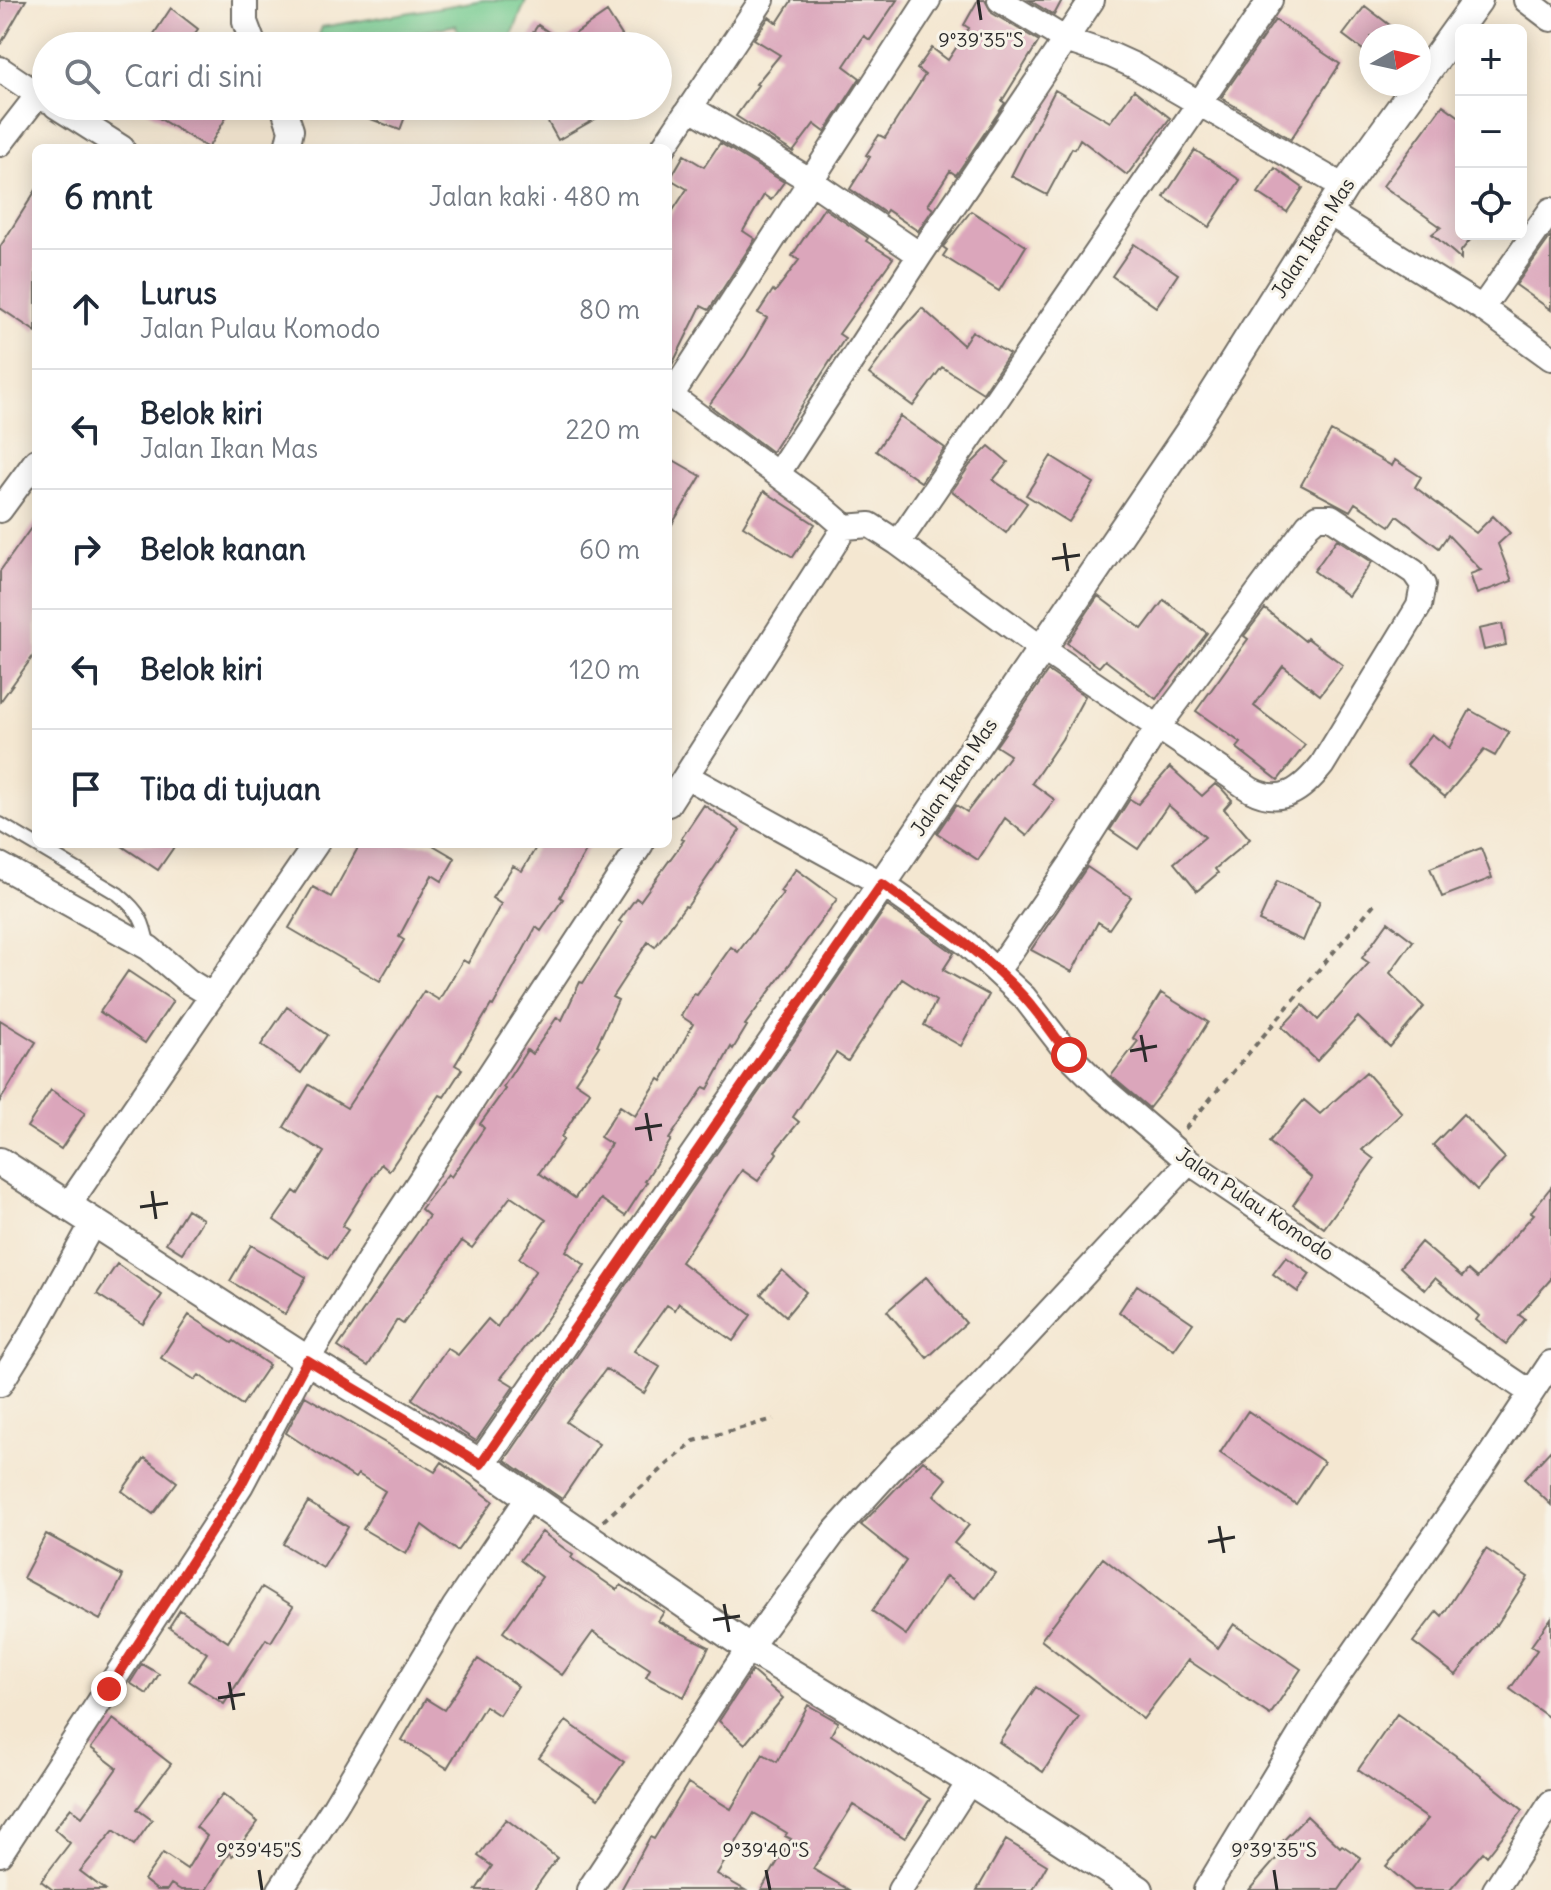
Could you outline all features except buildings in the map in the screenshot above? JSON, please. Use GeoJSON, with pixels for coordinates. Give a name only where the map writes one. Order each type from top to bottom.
{"type":"FeatureCollection","features":[{"type":"Feature","properties":{"kind":"street"},"geometry":{"type":"LineString","coordinates":[[245,0],[245,22],[249,32]]}},
{"type":"Feature","properties":{"kind":"street"},"geometry":{"type":"LineString","coordinates":[[666,144],[762,0]]}},
{"type":"Feature","properties":{"kind":"street"},"geometry":{"type":"LineString","coordinates":[[672,392],[928,0]]}},
{"type":"Feature","properties":{"kind":"street"},"geometry":{"type":"LineString","coordinates":[[1000,0],[1066,40],[1122,60],[1344,187]]}},
{"type":"Feature","properties":{"kind":"street"},"geometry":{"type":"LineString","coordinates":[[778,473],[1092,0]]}},
{"type":"Feature","properties":{"kind":"street"},"geometry":{"type":"LineString","coordinates":[[898,543],[1270,0]]}},
{"type":"Feature","properties":{"kind":"street","name":"Jalan Ikan Mas"},"geometry":{"type":"LineString","coordinates":[[1431,65],[1478,0]]}},
{"type":"Feature","properties":{"kind":"street"},"geometry":{"type":"LineString","coordinates":[[1526,0],[1551,19]]}},
{"type":"Feature","properties":{"kind":"street"},"geometry":{"type":"LineString","coordinates":[[0,69],[32,90]]}},
{"type":"Feature","properties":{"kind":"street","name":"Jalan Ikan Mas"},"geometry":{"type":"LineString","coordinates":[[481,1464],[882,884],[1194,425],[1344,187],[1409,96]]}},
{"type":"Feature","properties":{"kind":"street"},"geometry":{"type":"LineString","coordinates":[[691,108],[811,181],[920,255]]}},
{"type":"Feature","properties":{"kind":"street"},"geometry":{"type":"LineString","coordinates":[[0,144],[32,114]]}},
{"type":"Feature","properties":{"kind":"street"},"geometry":{"type":"LineString","coordinates":[[78,120],[116,144]]}},
{"type":"Feature","properties":{"kind":"street"},"geometry":{"type":"LineString","coordinates":[[288,120],[291,130],[288,144]]}},
{"type":"Feature","properties":{"kind":"street"},"geometry":{"type":"LineString","coordinates":[[1482,308],[1551,210]]}},
{"type":"Feature","properties":{"kind":"street"},"geometry":{"type":"LineString","coordinates":[[1329,213],[1482,308],[1551,358]]}},
{"type":"Feature","properties":{"kind":"street"},"geometry":{"type":"LineString","coordinates":[[672,396],[778,473],[845,527]]}},
{"type":"Feature","properties":{"kind":"street"},"geometry":{"type":"LineString","coordinates":[[0,510],[32,466]]}},
{"type":"Feature","properties":{"kind":"street"},"geometry":{"type":"LineString","coordinates":[[672,798],[845,527],[870,525],[898,543],[1041,648],[1158,727],[1263,797],[1276,798],[1295,791],[1309,781],[1322,765],[1419,606],[1423,585],[1414,572],[1331,517],[1317,517],[1308,525],[1158,727],[1073,861],[997,971]]}},
{"type":"Feature","properties":{"kind":"street","name":"Jalan Pulau Komodo"},"geometry":{"type":"LineString","coordinates":[[686,776],[882,884],[966,943],[1024,997],[1069,1055],[1099,1085],[1189,1162],[1530,1392]]}},
{"type":"Feature","properties":{"kind":"street"},"geometry":{"type":"LineString","coordinates":[[69,1204],[313,848]]}},
{"type":"Feature","properties":{"kind":"street"},"geometry":{"type":"LineString","coordinates":[[0,1854],[241,1485],[307,1360],[385,1234],[638,848]]}},
{"type":"Feature","properties":{"kind":"street"},"geometry":{"type":"LineString","coordinates":[[0,865],[149,948],[188,981],[211,995]]}},
{"type":"Feature","properties":{"kind":"street"},"geometry":{"type":"LineString","coordinates":[[0,1162],[307,1360],[481,1464],[749,1648],[970,1781],[1139,1890]]}},
{"type":"Feature","properties":{"kind":"street"},"geometry":{"type":"LineString","coordinates":[[589,1890],[749,1648],[836,1530],[903,1456],[930,1435],[974,1392],[1189,1162]]}},
{"type":"Feature","properties":{"kind":"street"},"geometry":{"type":"LineString","coordinates":[[0,1384],[94,1221]]}},
{"type":"Feature","properties":{"kind":"street"},"geometry":{"type":"LineString","coordinates":[[1206,1890],[1323,1697],[1551,1363]]}},
{"type":"Feature","properties":{"kind":"street"},"geometry":{"type":"LineString","coordinates":[[280,1890],[335,1806],[455,1606],[528,1498]]}},
{"type":"Feature","properties":{"kind":"street"},"geometry":{"type":"LineString","coordinates":[[900,1890],[970,1781]]}},
{"type":"Feature","properties":{"kind":"street"},"geometry":{"type":"LineString","coordinates":[[1495,1890],[1551,1803]]}},
{"type":"Feature","properties":{"kind":"lane"},"geometry":{"type":"LineString","coordinates":[[0,824],[32,843]]}},
{"type":"Feature","properties":{"kind":"lane"},"geometry":{"type":"LineString","coordinates":[[40,848],[131,905],[144,922],[149,948]]}},
{"type":"Feature","properties":{"kind":"path"},"geometry":{"type":"LineString","coordinates":[[1171,1146],[1374,904]]}},
{"type":"Feature","properties":{"kind":"path"},"geometry":{"type":"LineString","coordinates":[[586,1536],[694,1441],[774,1419]]}},
{"type":"Feature","properties":{"kind":"green space"},"geometry":{"type":"Polygon","coordinates":[[[484,0],[526,0],[513,32],[458,32],[456,25],[419,32],[320,32],[322,27],[484,0]]]}},
{"type":"Feature","properties":{"kind":"route"},"geometry":{"type":"LineString","coordinates":[[109,1689],[241,1485],[307,1360],[481,1464],[882,884],[966,943],[997,971],[1024,997],[1069,1055]]}}]}
